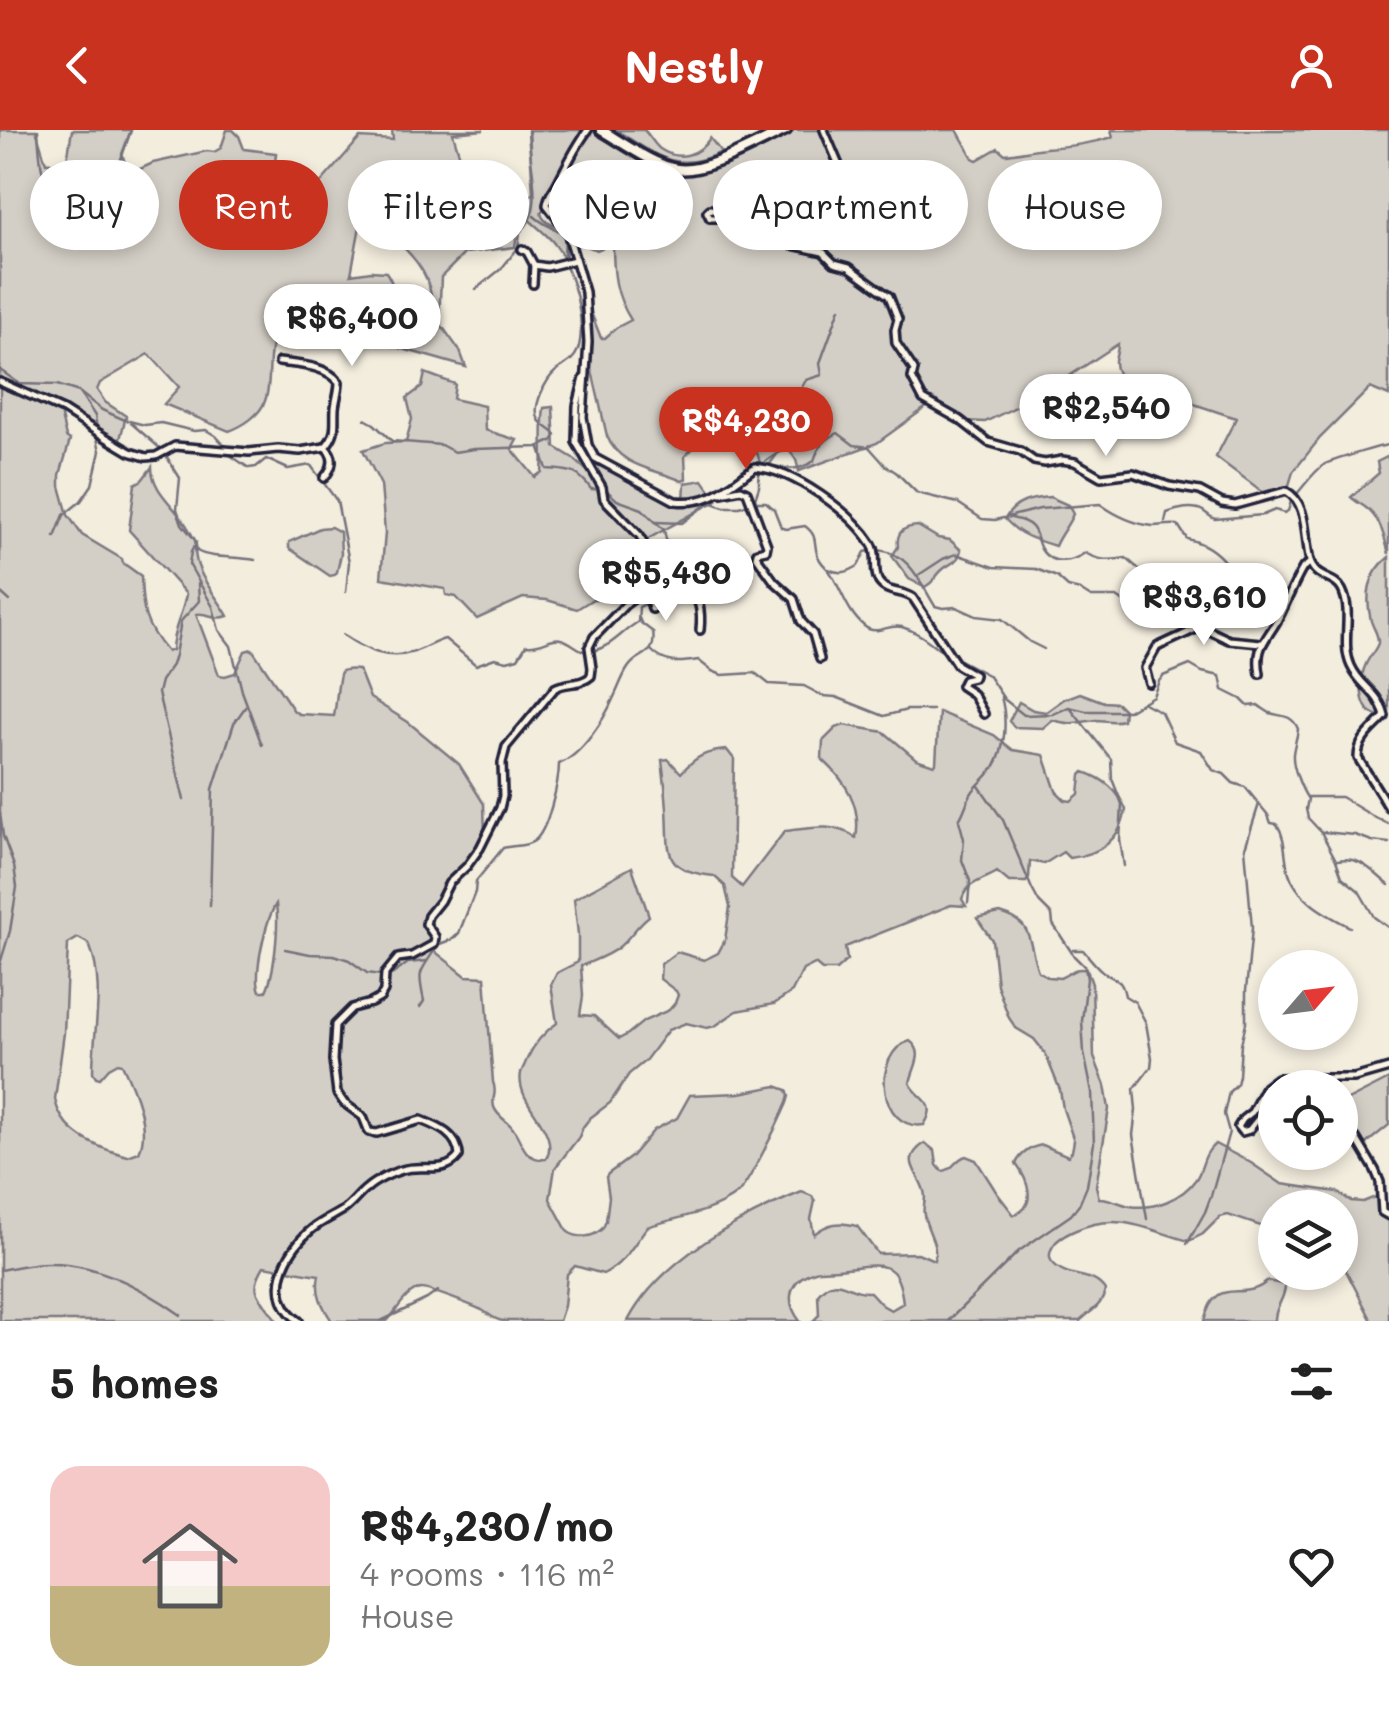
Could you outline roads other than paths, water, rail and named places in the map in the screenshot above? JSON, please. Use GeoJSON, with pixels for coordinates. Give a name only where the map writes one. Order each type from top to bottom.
{"type":"FeatureCollection","features":[{"type":"Feature","properties":{"kind":"main road"},"geometry":{"type":"LineString","coordinates":[[601,130],[660,163],[691,169],[707,166],[786,130]]}},
{"type":"Feature","properties":{"kind":"street"},"geometry":{"type":"LineString","coordinates":[[299,1321],[287,1310],[278,1289],[290,1256],[304,1237],[347,1208],[371,1185],[402,1170],[444,1168],[460,1156],[450,1135],[422,1120],[369,1132],[361,1114],[337,1093],[333,1060],[335,1025],[352,1008],[380,998],[385,989],[385,974],[398,958],[412,956],[434,944],[434,935],[426,924],[428,916],[449,883],[480,848],[500,808],[506,747],[555,688],[580,683],[591,676],[589,648],[594,637],[624,605],[644,591],[652,567],[640,536],[604,499],[576,442],[577,406],[588,342],[585,292],[568,231],[546,205],[547,197],[588,130]]}},
{"type":"Feature","properties":{"kind":"street"},"geometry":{"type":"LineString","coordinates":[[824,130],[849,188],[847,207],[773,218],[710,209],[710,218],[724,218],[737,230],[823,252],[834,263],[849,267],[889,296],[898,319],[896,342],[914,370],[912,378],[923,400],[960,420],[988,442],[1045,463],[1076,462],[1100,477],[1133,473],[1169,486],[1200,491],[1234,505],[1289,492],[1302,512],[1313,570],[1342,589],[1347,604],[1346,649],[1351,666],[1382,706],[1385,716],[1365,736],[1358,758],[1389,808]]}},
{"type":"Feature","properties":{"kind":"street"},"geometry":{"type":"LineString","coordinates":[[524,250],[534,265],[533,284]]}},
{"type":"Feature","properties":{"kind":"street"},"geometry":{"type":"LineString","coordinates":[[534,265],[547,267],[575,260]]}},
{"type":"Feature","properties":{"kind":"street"},"geometry":{"type":"LineString","coordinates":[[0,382],[63,410],[130,452],[146,457],[175,446],[249,452],[324,447],[336,429],[339,382],[330,372],[280,362]]}},
{"type":"Feature","properties":{"kind":"street"},"geometry":{"type":"LineString","coordinates":[[584,378],[583,417],[594,458],[676,501],[744,490],[767,548],[756,556],[794,600],[801,620],[813,634],[820,659]]}},
{"type":"Feature","properties":{"kind":"street"},"geometry":{"type":"LineString","coordinates":[[324,447],[332,462],[324,478]]}},
{"type":"Feature","properties":{"kind":"street"},"geometry":{"type":"LineString","coordinates":[[719,494],[755,467],[766,468],[789,477],[840,510],[873,546],[880,583],[913,598],[957,665],[974,675],[961,686],[973,694],[984,714]]}},
{"type":"Feature","properties":{"kind":"street"},"geometry":{"type":"LineString","coordinates":[[1260,674],[1257,660],[1261,643],[1310,563]]}},
{"type":"Feature","properties":{"kind":"street"},"geometry":{"type":"LineString","coordinates":[[644,591],[652,609],[660,608],[678,586],[685,584],[699,602],[700,630]]}},
{"type":"Feature","properties":{"kind":"street"},"geometry":{"type":"LineString","coordinates":[[1149,682],[1146,668],[1157,646],[1194,629],[1206,629],[1229,640],[1261,643]]}},
{"type":"Feature","properties":{"kind":"street"},"geometry":{"type":"LineString","coordinates":[[1358,1077],[1389,1068]]}},
{"type":"Feature","properties":{"kind":"street"},"geometry":{"type":"LineString","coordinates":[[1258,1101],[1238,1127],[1242,1132],[1250,1130],[1258,1120]]}},
{"type":"Feature","properties":{"kind":"street"},"geometry":{"type":"LineString","coordinates":[[1358,1141],[1380,1182],[1382,1212],[1389,1216]]}},
{"type":"Feature","properties":{"kind":"waterway"},"geometry":{"type":"LineString","coordinates":[[38,130],[41,160]]}},
{"type":"Feature","properties":{"kind":"waterway"},"geometry":{"type":"LineString","coordinates":[[121,160],[131,130]]}},
{"type":"Feature","properties":{"kind":"waterway"},"geometry":{"type":"LineString","coordinates":[[476,289],[501,269],[518,248],[520,232],[533,211],[528,130]]}},
{"type":"Feature","properties":{"kind":"waterway"},"geometry":{"type":"LineString","coordinates":[[534,216],[563,234],[563,259]]}},
{"type":"Feature","properties":{"kind":"waterway"},"geometry":{"type":"LineString","coordinates":[[365,419],[392,441],[441,445],[454,452],[538,447],[552,441],[556,435],[539,420],[538,401],[552,375],[576,354],[581,329],[579,307],[566,266]]}},
{"type":"Feature","properties":{"kind":"waterway"},"geometry":{"type":"LineString","coordinates":[[762,464],[791,444],[793,403],[806,380],[822,375],[820,363],[840,308]]}},
{"type":"Feature","properties":{"kind":"waterway"},"geometry":{"type":"LineString","coordinates":[[0,370],[20,384],[57,385],[79,392],[102,410],[125,420],[206,430],[226,447]]}},
{"type":"Feature","properties":{"kind":"waterway"},"geometry":{"type":"LineString","coordinates":[[80,393],[95,416],[97,429]]}},
{"type":"Feature","properties":{"kind":"waterway"},"geometry":{"type":"LineString","coordinates":[[131,423],[162,450]]}},
{"type":"Feature","properties":{"kind":"waterway"},"geometry":{"type":"LineString","coordinates":[[761,465],[807,465],[814,461],[822,444],[838,433],[854,445],[869,447],[917,493],[958,503],[982,519],[1100,504],[1139,523],[1178,525],[1187,539],[1209,548],[1226,564],[1238,584],[1243,608]]}},
{"type":"Feature","properties":{"kind":"waterway"},"geometry":{"type":"LineString","coordinates":[[55,537],[64,515],[92,485],[100,451],[96,434]]}},
{"type":"Feature","properties":{"kind":"waterway"},"geometry":{"type":"LineString","coordinates":[[1296,495],[1325,464],[1389,445]]}},
{"type":"Feature","properties":{"kind":"waterway"},"geometry":{"type":"LineString","coordinates":[[540,448],[547,469],[577,474],[591,489],[606,490],[617,500],[642,509],[664,530],[667,544],[654,598],[639,607],[638,622],[611,643],[592,651]]}},
{"type":"Feature","properties":{"kind":"waterway"},"geometry":{"type":"LineString","coordinates":[[227,453],[249,468],[266,459],[288,469],[311,465],[337,501],[349,562],[346,592]]}},
{"type":"Feature","properties":{"kind":"waterway"},"geometry":{"type":"LineString","coordinates":[[165,454],[180,478],[177,509],[197,551],[255,560]]}},
{"type":"Feature","properties":{"kind":"waterway"},"geometry":{"type":"LineString","coordinates":[[754,502],[759,471]]}},
{"type":"Feature","properties":{"kind":"waterway"},"geometry":{"type":"LineString","coordinates":[[1165,522],[1167,513],[1185,508],[1199,509],[1215,519],[1263,515],[1275,510],[1284,513],[1292,498]]}},
{"type":"Feature","properties":{"kind":"waterway"},"geometry":{"type":"LineString","coordinates":[[657,522],[682,523],[713,503],[740,507],[766,502],[774,509],[781,527],[805,526],[810,530],[820,560],[864,626],[873,630],[902,627],[949,656]]}},
{"type":"Feature","properties":{"kind":"waterway"},"geometry":{"type":"LineString","coordinates":[[1007,517],[1031,526],[1041,549],[1050,558],[1068,560],[1085,553],[1105,560],[1126,558],[1141,571],[1168,572],[1191,595],[1225,614]]}},
{"type":"Feature","properties":{"kind":"waterway"},"geometry":{"type":"LineString","coordinates":[[194,546],[189,564],[213,607],[219,630],[231,646],[262,745]]}},
{"type":"Feature","properties":{"kind":"waterway"},"geometry":{"type":"LineString","coordinates":[[829,569],[851,570],[858,566],[865,552],[874,550]]}},
{"type":"Feature","properties":{"kind":"waterway"},"geometry":{"type":"LineString","coordinates":[[878,550],[906,563],[935,606],[956,607],[976,616],[1002,619],[1044,649]]}},
{"type":"Feature","properties":{"kind":"waterway"},"geometry":{"type":"LineString","coordinates":[[917,576],[956,554],[994,567],[1036,569],[1091,597],[1117,597],[1138,619]]}},
{"type":"Feature","properties":{"kind":"waterway"},"geometry":{"type":"LineString","coordinates":[[184,800],[158,693],[172,665],[181,621],[199,601],[198,584]]}},
{"type":"Feature","properties":{"kind":"waterway"},"geometry":{"type":"LineString","coordinates":[[0,592],[10,601]]}},
{"type":"Feature","properties":{"kind":"waterway"},"geometry":{"type":"LineString","coordinates":[[420,1007],[424,1001],[422,970],[437,945],[459,933],[476,881],[503,848],[527,844],[539,836],[552,805],[559,764],[591,736],[628,668],[650,650],[653,632],[639,618]]}},
{"type":"Feature","properties":{"kind":"waterway"},"geometry":{"type":"LineString","coordinates":[[343,635],[385,655],[414,652],[445,639],[476,665],[495,658],[518,658],[526,645],[557,638],[586,652]]}},
{"type":"Feature","properties":{"kind":"waterway"},"geometry":{"type":"LineString","coordinates":[[651,650],[667,661],[698,660],[722,675],[755,673],[769,684],[804,686],[884,716],[907,710],[932,710]]}},
{"type":"Feature","properties":{"kind":"waterway"},"geometry":{"type":"LineString","coordinates":[[956,658],[988,675],[1004,699],[1024,715],[1053,714],[1069,707],[1128,711],[1153,696],[1163,676],[1190,665],[1220,676],[1223,690],[1248,706],[1258,705],[1290,718],[1298,729],[1293,759],[1308,799],[1308,818],[1321,832],[1342,877],[1359,891],[1374,917],[1389,928]]}},
{"type":"Feature","properties":{"kind":"waterway"},"geometry":{"type":"LineString","coordinates":[[968,903],[970,881],[962,860],[964,839],[959,820],[971,794],[994,767],[1001,752],[1005,723],[1001,697]]}},
{"type":"Feature","properties":{"kind":"waterway"},"geometry":{"type":"LineString","coordinates":[[1144,703],[1161,712],[1175,742],[1201,751],[1213,770],[1245,787],[1271,823],[1277,824],[1288,870],[1298,889],[1322,911],[1350,927]]}},
{"type":"Feature","properties":{"kind":"waterway"},"geometry":{"type":"LineString","coordinates":[[210,906],[213,789],[234,723],[246,706]]}},
{"type":"Feature","properties":{"kind":"waterway"},"geometry":{"type":"LineString","coordinates":[[1070,708],[1111,759],[1112,779],[1122,804],[1120,840],[1124,866]]}},
{"type":"Feature","properties":{"kind":"waterway"},"geometry":{"type":"LineString","coordinates":[[948,1321],[1019,1251],[1071,1215],[1087,1186],[1094,1143],[1092,1092],[1082,1021],[1085,967],[1053,924],[1052,915],[1039,902],[1003,820],[979,786]]}},
{"type":"Feature","properties":{"kind":"waterway"},"geometry":{"type":"LineString","coordinates":[[1308,797],[1341,797],[1389,824]]}},
{"type":"Feature","properties":{"kind":"waterway"},"geometry":{"type":"LineString","coordinates":[[1187,1244],[1211,1196],[1229,1132],[1224,1114],[1229,1092],[1239,1076],[1252,928],[1245,848],[1259,804]]}},
{"type":"Feature","properties":{"kind":"waterway"},"geometry":{"type":"LineString","coordinates":[[0,813],[17,887],[0,964]]}},
{"type":"Feature","properties":{"kind":"waterway"},"geometry":{"type":"LineString","coordinates":[[1323,832],[1389,843]]}},
{"type":"Feature","properties":{"kind":"waterway"},"geometry":{"type":"LineString","coordinates":[[1338,860],[1359,862],[1389,885]]}},
{"type":"Feature","properties":{"kind":"waterway"},"geometry":{"type":"LineString","coordinates":[[285,949],[334,955],[367,973],[381,975]]}},
{"type":"Feature","properties":{"kind":"waterway"},"geometry":{"type":"LineString","coordinates":[[1073,950],[1083,950],[1102,971],[1119,982],[1146,1023],[1151,1067],[1134,1089],[1133,1135],[1147,1219]]}},
{"type":"Feature","properties":{"kind":"waterway"},"geometry":{"type":"LineString","coordinates":[[387,976],[408,963],[427,961]]}},
{"type":"Feature","properties":{"kind":"waterway"},"geometry":{"type":"LineString","coordinates":[[0,1270],[42,1263],[84,1267],[135,1286],[181,1315]]}},
{"type":"Feature","properties":{"kind":"waterway"},"geometry":{"type":"LineString","coordinates":[[381,1321],[438,1291]]}}]}
